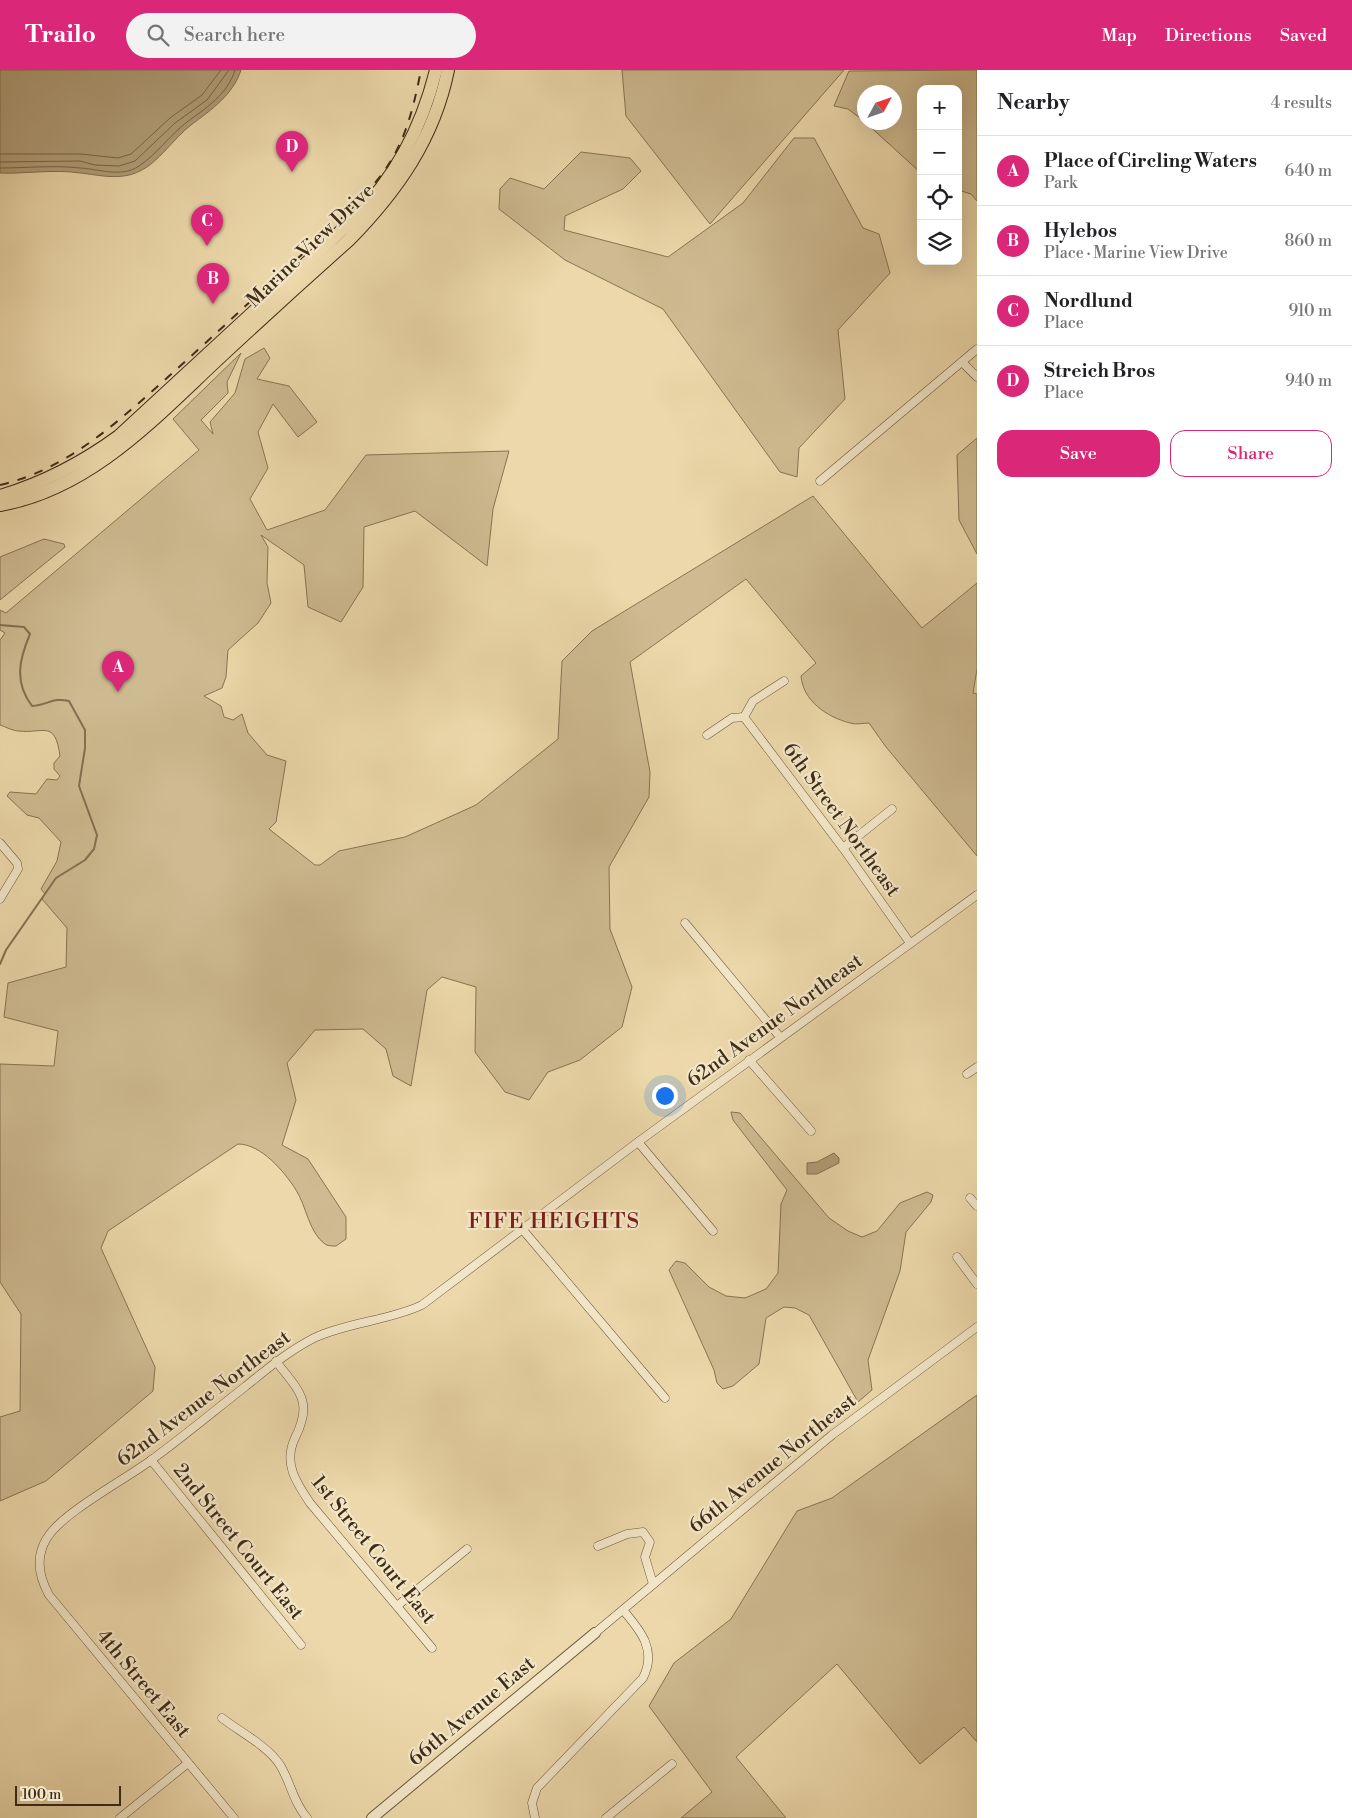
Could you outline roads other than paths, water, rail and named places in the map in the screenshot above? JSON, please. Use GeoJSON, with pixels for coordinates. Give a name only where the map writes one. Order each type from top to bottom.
{"type":"FeatureCollection","features":[{"type":"Feature","properties":{"kind":"main road","name":"Marine View Drive"},"geometry":{"type":"LineString","coordinates":[[0,496],[46,480],[98,452],[119,436],[354,219],[379,191],[412,142],[430,96],[436,70]]}},
{"type":"Feature","properties":{"kind":"main road","name":"Marine View Drive"},"geometry":{"type":"LineString","coordinates":[[0,504],[43,492],[79,475],[124,446],[349,240],[377,211],[402,178],[428,133],[441,98],[448,70]]}},
{"type":"Feature","properties":{"kind":"street"},"geometry":{"type":"LineString","coordinates":[[820,481],[977,349]]}},
{"type":"Feature","properties":{"kind":"street"},"geometry":{"type":"LineString","coordinates":[[962,362],[977,377]]}},
{"type":"Feature","properties":{"kind":"street"},"geometry":{"type":"LineString","coordinates":[[707,735],[732,718],[744,717],[745,711],[753,701],[784,681]]}},
{"type":"Feature","properties":{"kind":"street","name":"6th Street Northeast"},"geometry":{"type":"LineString","coordinates":[[744,717],[843,848],[910,943]]}},
{"type":"Feature","properties":{"kind":"street"},"geometry":{"type":"LineString","coordinates":[[843,848],[892,809]]}},
{"type":"Feature","properties":{"kind":"street"},"geometry":{"type":"LineString","coordinates":[[0,843],[16,863],[18,869],[0,899]]}},
{"type":"Feature","properties":{"kind":"street","name":"62nd Avenue Northeast"},"geometry":{"type":"LineString","coordinates":[[39,1564],[47,1537],[60,1524],[151,1460],[294,1348],[317,1337],[353,1325],[402,1314],[422,1305],[780,1037],[977,895]]}},
{"type":"Feature","properties":{"kind":"street"},"geometry":{"type":"LineString","coordinates":[[685,923],[780,1037]]}},
{"type":"Feature","properties":{"kind":"street"},"geometry":{"type":"LineString","coordinates":[[749,1060],[811,1131]]}},
{"type":"Feature","properties":{"kind":"street"},"geometry":{"type":"LineString","coordinates":[[967,1074],[977,1067]]}},
{"type":"Feature","properties":{"kind":"street"},"geometry":{"type":"LineString","coordinates":[[638,1142],[713,1231]]}},
{"type":"Feature","properties":{"kind":"street"},"geometry":{"type":"LineString","coordinates":[[970,1198],[977,1206]]}},
{"type":"Feature","properties":{"kind":"street"},"geometry":{"type":"LineString","coordinates":[[523,1230],[665,1398]]}},
{"type":"Feature","properties":{"kind":"street"},"geometry":{"type":"LineString","coordinates":[[957,1257],[977,1284]]}},
{"type":"Feature","properties":{"kind":"street","name":"66th Avenue Northeast"},"geometry":{"type":"LineString","coordinates":[[595,1632],[832,1434],[977,1328]]}},
{"type":"Feature","properties":{"kind":"street","name":"1st Street Court East"},"geometry":{"type":"LineString","coordinates":[[276,1361],[303,1402],[303,1418],[291,1447],[290,1461],[293,1476],[310,1503],[432,1648]]}},
{"type":"Feature","properties":{"kind":"street","name":"2nd Street Court East"},"geometry":{"type":"LineString","coordinates":[[151,1460],[301,1644]]}},
{"type":"Feature","properties":{"kind":"street"},"geometry":{"type":"LineString","coordinates":[[598,1546],[627,1534],[644,1532],[650,1542],[645,1557],[654,1584]]}},
{"type":"Feature","properties":{"kind":"street"},"geometry":{"type":"LineString","coordinates":[[397,1606],[467,1549]]}},
{"type":"Feature","properties":{"kind":"street","name":"4th Street East"},"geometry":{"type":"LineString","coordinates":[[39,1564],[42,1583],[61,1611],[234,1818]]}},
{"type":"Feature","properties":{"kind":"street"},"geometry":{"type":"LineString","coordinates":[[533,1817],[532,1803],[537,1788],[643,1678],[649,1664],[649,1652],[640,1632],[622,1610]]}},
{"type":"Feature","properties":{"kind":"street","name":"66th Avenue East"},"geometry":{"type":"LineString","coordinates":[[372,1818],[595,1632]]}},
{"type":"Feature","properties":{"kind":"street"},"geometry":{"type":"LineString","coordinates":[[222,1718],[275,1758],[284,1774],[296,1805],[307,1818]]}},
{"type":"Feature","properties":{"kind":"street"},"geometry":{"type":"LineString","coordinates":[[120,1818],[188,1763]]}},
{"type":"Feature","properties":{"kind":"street"},"geometry":{"type":"LineString","coordinates":[[606,1818],[672,1764]]}},
{"type":"Feature","properties":{"kind":"water"},"geometry":{"type":"Polygon","coordinates":[[[0,70],[241,70],[233,87],[227,94],[206,114],[185,130],[160,156],[140,171],[118,177],[60,171],[0,173],[0,70]]]}},
{"type":"Feature","properties":{"kind":"water"},"geometry":{"type":"Polygon","coordinates":[[[834,1153],[839,1158],[839,1163],[817,1174],[807,1174],[807,1163],[817,1162],[834,1153]]]}},
{"type":"Feature","properties":{"kind":"waterway"},"geometry":{"type":"LineString","coordinates":[[0,625],[24,627],[30,634],[23,653],[20,671],[26,697],[32,706],[59,700],[69,701],[85,730],[85,748],[79,786],[97,835],[94,849],[85,860],[56,878],[6,950],[0,964]]}},
{"type":"Feature","properties":{"kind":"railway"},"geometry":{"type":"LineString","coordinates":[[0,485],[45,469],[86,446],[104,432],[172,373],[353,207],[388,166],[402,140],[415,99],[421,70]]}},
{"type":"Feature","properties":{"kind":"place","name":"Streich Bros"},"geometry":{"type":"Point","coordinates":[292,172]}},
{"type":"Feature","properties":{"kind":"place","name":"Nordlund"},"geometry":{"type":"Point","coordinates":[207,246]}},
{"type":"Feature","properties":{"kind":"place","name":"Hylebos"},"geometry":{"type":"Point","coordinates":[213,304]}},
{"type":"Feature","properties":{"kind":"place","name":"Place of Circling Waters"},"geometry":{"type":"Point","coordinates":[118,692]}},
{"type":"Feature","properties":{"kind":"district","name":"FIFE HEIGHTS"},"geometry":{"type":"Point","coordinates":[554,1221]}}]}
